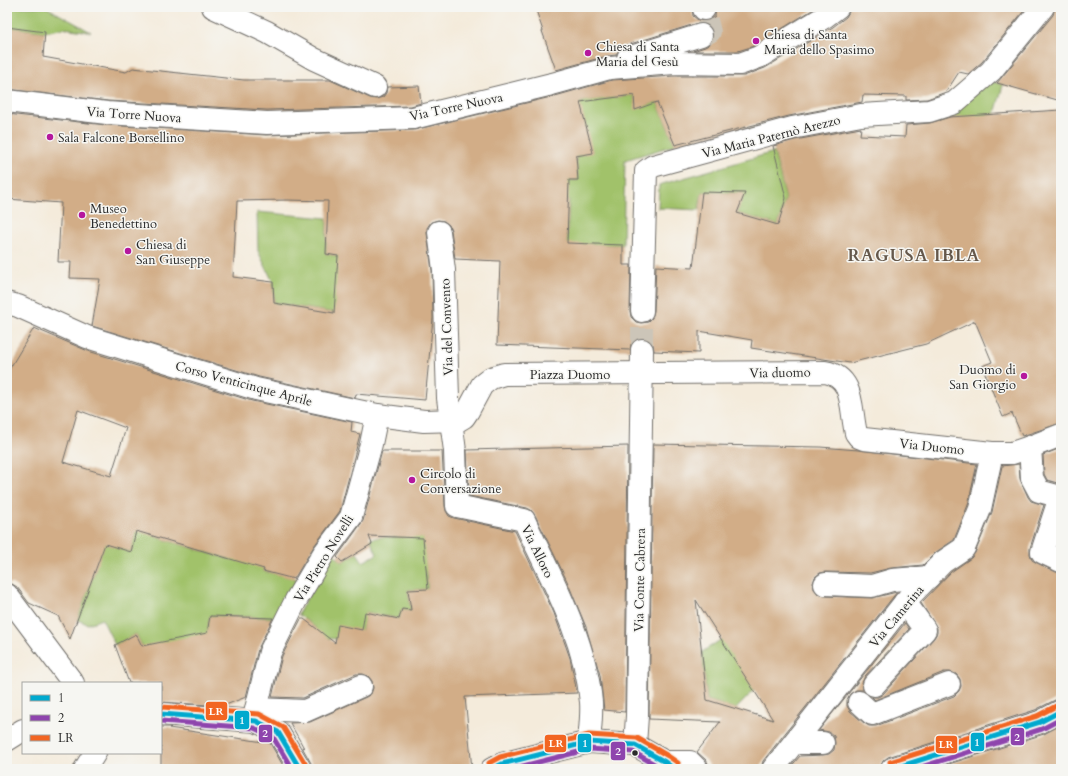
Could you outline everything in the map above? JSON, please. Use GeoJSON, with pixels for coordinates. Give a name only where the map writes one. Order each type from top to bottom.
{"type":"FeatureCollection","features":[{"type":"Feature","properties":{"kind":"street"},"geometry":{"type":"LineString","coordinates":[[213,7],[267,32],[314,59],[375,87]]}},
{"type":"Feature","properties":{"kind":"street","name":"Via Torre Nuova"},"geometry":{"type":"LineString","coordinates":[[7,101],[107,113],[267,123],[413,118],[545,86],[610,68],[674,63],[740,64],[759,57],[831,13],[838,7]]}},
{"type":"Feature","properties":{"kind":"street","name":"Via Maria Paternò Arezzo"},"geometry":{"type":"LineString","coordinates":[[642,311],[646,171],[653,166],[792,128],[861,115],[929,111],[954,103],[990,71],[1043,7]]}},
{"type":"Feature","properties":{"kind":"street"},"geometry":{"type":"LineString","coordinates":[[610,68],[625,59],[701,34]]}},
{"type":"Feature","properties":{"kind":"street","name":"Via del Convento"},"geometry":{"type":"LineString","coordinates":[[439,232],[444,270],[448,398],[451,421]]}},
{"type":"Feature","properties":{"kind":"street","name":"Corso Venticinque Aprile"},"geometry":{"type":"LineString","coordinates":[[7,303],[18,306],[87,337],[256,389],[377,415],[424,421],[451,421]]}},
{"type":"Feature","properties":{"kind":"street"},"geometry":{"type":"LineString","coordinates":[[642,350],[642,374]]}},
{"type":"Feature","properties":{"kind":"street","name":"Via duomo"},"geometry":{"type":"LineString","coordinates":[[642,374],[817,372],[833,374],[840,378],[847,389],[856,433],[864,439],[872,440]]}},
{"type":"Feature","properties":{"kind":"street","name":"Piazza Duomo"},"geometry":{"type":"LineString","coordinates":[[451,421],[464,417],[482,385],[497,375],[642,374]]}},
{"type":"Feature","properties":{"kind":"street","name":"Via Conte Cabrera"},"geometry":{"type":"LineString","coordinates":[[635,745],[637,716],[642,374]]}},
{"type":"Feature","properties":{"kind":"street","name":"Via Pietro Novelli"},"geometry":{"type":"LineString","coordinates":[[256,715],[270,652],[296,600],[324,553],[351,517],[371,444],[377,415]]}},
{"type":"Feature","properties":{"kind":"street","name":"Via Alloro"},"geometry":{"type":"LineString","coordinates":[[451,421],[456,451],[457,506],[524,520],[571,620],[587,672],[591,704],[589,742]]}},
{"type":"Feature","properties":{"kind":"street","name":"Via Duomo"},"geometry":{"type":"LineString","coordinates":[[872,440],[1012,453],[1061,435]]}},
{"type":"Feature","properties":{"kind":"street"},"geometry":{"type":"LineString","coordinates":[[1030,447],[1032,478],[1039,492],[1060,497],[1042,552],[1061,561]]}},
{"type":"Feature","properties":{"kind":"street","name":"Via Camerina"},"geometry":{"type":"LineString","coordinates":[[773,769],[905,602],[943,562],[964,548],[980,509],[992,452]]}},
{"type":"Feature","properties":{"kind":"street"},"geometry":{"type":"LineString","coordinates":[[825,584],[872,586],[892,580],[929,576]]}},
{"type":"Feature","properties":{"kind":"street"},"geometry":{"type":"LineString","coordinates":[[7,595],[72,682]]}},
{"type":"Feature","properties":{"kind":"street"},"geometry":{"type":"LineString","coordinates":[[874,685],[925,630],[905,602]]}},
{"type":"Feature","properties":{"kind":"street"},"geometry":{"type":"LineString","coordinates":[[859,702],[872,714],[949,684]]}},
{"type":"Feature","properties":{"kind":"street"},"geometry":{"type":"LineString","coordinates":[[162,714],[256,715],[305,711],[361,686]]}},
{"type":"Feature","properties":{"kind":"street"},"geometry":{"type":"LineString","coordinates":[[892,769],[1040,722],[1061,711]]}},
{"type":"Feature","properties":{"kind":"street"},"geometry":{"type":"LineString","coordinates":[[256,715],[278,732],[300,769]]}},
{"type":"Feature","properties":{"kind":"street"},"geometry":{"type":"LineString","coordinates":[[7,740],[22,731]]}},
{"type":"Feature","properties":{"kind":"street"},"geometry":{"type":"LineString","coordinates":[[492,769],[502,764],[589,742],[635,745],[681,766]]}},
{"type":"Feature","properties":{"kind":"street"},"geometry":{"type":"LineString","coordinates":[[794,743],[823,743]]}},
{"type":"Feature","properties":{"kind":"street"},"geometry":{"type":"LineString","coordinates":[[84,769],[94,754]]}},
{"type":"Feature","properties":{"kind":"green space"},"geometry":{"type":"Polygon","coordinates":[[[7,7],[46,7],[91,32],[64,28],[45,32],[7,27],[7,7]]]}},
{"type":"Feature","properties":{"kind":"green space"},"geometry":{"type":"Polygon","coordinates":[[[988,80],[1003,85],[995,114],[938,124],[988,80]]]}},
{"type":"Feature","properties":{"kind":"green space"},"geometry":{"type":"Polygon","coordinates":[[[634,95],[635,109],[657,102],[675,145],[625,160],[623,245],[590,244],[565,286],[569,200],[552,181],[578,180],[576,156],[593,152],[567,108],[585,101],[634,95]]]}},
{"type":"Feature","properties":{"kind":"green space"},"geometry":{"type":"Polygon","coordinates":[[[774,152],[786,198],[778,225],[737,213],[744,193],[702,192],[699,210],[658,208],[659,185],[774,152]]]}},
{"type":"Feature","properties":{"kind":"green space"},"geometry":{"type":"Polygon","coordinates":[[[257,212],[327,218],[326,254],[338,256],[347,315],[274,303],[273,282],[258,251],[257,212]]]}},
{"type":"Feature","properties":{"kind":"green space"},"geometry":{"type":"Polygon","coordinates":[[[142,507],[156,537],[229,559],[236,534],[271,542],[263,571],[297,579],[281,618],[210,616],[203,662],[142,646],[136,634],[115,645],[102,619],[88,624],[77,620],[96,568],[91,539],[131,552],[142,507]]]}},
{"type":"Feature","properties":{"kind":"green space"},"geometry":{"type":"Polygon","coordinates":[[[428,509],[438,569],[426,572],[428,589],[408,590],[411,610],[402,609],[399,619],[366,612],[362,630],[336,639],[312,637],[316,628],[298,614],[333,553],[342,562],[357,553],[363,562],[377,554],[370,539],[382,537],[404,537],[428,509]]]}},
{"type":"Feature","properties":{"kind":"green space"},"geometry":{"type":"Polygon","coordinates":[[[722,639],[761,683],[736,709],[707,700],[702,652],[722,639]]]}},
{"type":"Feature","properties":{"kind":"building"},"geometry":{"type":"Polygon","coordinates":[[[535,7],[692,7],[693,16],[698,20],[704,21],[710,20],[715,16],[716,7],[817,7],[754,46],[738,51],[693,51],[710,44],[713,37],[713,31],[709,26],[703,23],[698,23],[624,46],[619,49],[616,55],[607,56],[556,70],[535,7]]]}},
{"type":"Feature","properties":{"kind":"building"},"geometry":{"type":"Polygon","coordinates":[[[850,7],[1027,7],[982,62],[968,74],[959,72],[946,92],[927,99],[906,100],[906,96],[863,95],[862,102],[789,116],[675,145],[657,102],[635,110],[634,95],[580,102],[593,153],[576,156],[578,180],[569,180],[567,243],[623,245],[623,265],[631,265],[631,317],[636,322],[648,322],[652,318],[654,311],[656,266],[693,268],[702,192],[745,193],[737,213],[778,225],[786,198],[773,146],[795,140],[861,128],[860,135],[905,137],[906,125],[930,123],[950,117],[1061,110],[1061,423],[1022,436],[1012,413],[1003,417],[982,366],[992,362],[975,321],[926,344],[850,363],[751,348],[752,340],[699,331],[699,353],[654,351],[653,344],[649,340],[643,338],[636,339],[631,344],[630,350],[497,345],[500,261],[455,259],[449,225],[444,221],[438,220],[431,222],[427,228],[432,271],[433,318],[425,400],[356,394],[355,398],[259,377],[92,326],[100,279],[70,278],[71,262],[58,262],[61,203],[7,199],[7,114],[106,125],[266,135],[414,130],[555,96],[612,80],[674,76],[744,76],[765,68],[833,27],[846,17],[850,7]],[[237,201],[233,277],[273,282],[274,303],[334,313],[338,256],[326,254],[328,201],[237,201]]]}},
{"type":"Feature","properties":{"kind":"building"},"geometry":{"type":"Polygon","coordinates":[[[1055,7],[1061,7],[1061,101],[997,83],[1053,15],[1055,7]]]}},
{"type":"Feature","properties":{"kind":"building"},"geometry":{"type":"Polygon","coordinates":[[[7,27],[45,32],[43,57],[126,72],[133,68],[244,80],[330,80],[370,98],[376,99],[383,97],[386,93],[387,87],[419,86],[421,103],[411,106],[267,110],[108,101],[7,89],[7,27]]]}},
{"type":"Feature","properties":{"kind":"building"},"geometry":{"type":"Polygon","coordinates":[[[34,328],[88,351],[252,401],[352,422],[351,432],[360,434],[340,511],[314,546],[294,579],[263,571],[264,569],[136,531],[131,552],[105,544],[70,639],[58,616],[29,603],[17,587],[7,583],[7,373],[34,328]],[[78,410],[63,462],[111,476],[126,428],[78,410]]]}},
{"type":"Feature","properties":{"kind":"building"},"geometry":{"type":"Polygon","coordinates":[[[653,444],[820,447],[977,464],[968,505],[954,540],[936,552],[923,565],[891,568],[870,573],[825,572],[820,573],[815,577],[813,583],[814,589],[818,594],[824,596],[872,598],[897,592],[763,761],[761,769],[709,769],[709,765],[706,760],[697,752],[720,722],[649,719],[653,444]],[[696,600],[707,700],[773,720],[696,600]]]}},
{"type":"Feature","properties":{"kind":"building"},"geometry":{"type":"Polygon","coordinates":[[[628,446],[625,712],[604,710],[600,675],[586,627],[567,581],[535,515],[527,508],[469,496],[467,450],[628,446]]]}},
{"type":"Feature","properties":{"kind":"building"},"geometry":{"type":"Polygon","coordinates":[[[1061,448],[1061,484],[1047,480],[1044,474],[1043,455],[1061,448]]]}},
{"type":"Feature","properties":{"kind":"building"},"geometry":{"type":"Polygon","coordinates":[[[382,451],[442,451],[445,506],[449,516],[515,531],[554,613],[570,658],[577,693],[465,697],[472,769],[312,769],[311,763],[302,747],[304,748],[290,723],[310,722],[366,697],[371,694],[373,688],[372,681],[368,676],[356,674],[303,698],[272,697],[282,656],[301,619],[304,619],[335,643],[338,625],[362,630],[365,612],[399,619],[402,609],[411,610],[408,590],[428,589],[423,538],[369,536],[372,544],[342,562],[337,557],[363,521],[382,451]]]}},
{"type":"Feature","properties":{"kind":"building"},"geometry":{"type":"Polygon","coordinates":[[[1019,464],[1020,479],[1028,497],[1031,501],[1044,505],[1030,548],[1032,560],[1061,573],[1061,699],[1055,700],[1035,710],[888,757],[883,761],[880,769],[789,769],[800,756],[829,754],[834,750],[834,736],[829,732],[819,730],[905,623],[909,629],[865,676],[862,683],[863,690],[856,690],[850,694],[847,700],[847,706],[850,711],[869,726],[876,726],[954,696],[959,691],[961,686],[960,679],[956,674],[944,672],[875,700],[872,697],[878,697],[883,694],[934,638],[937,633],[937,628],[921,603],[951,572],[971,558],[975,553],[992,512],[1002,466],[1019,464]]]}},
{"type":"Feature","properties":{"kind":"building"},"geometry":{"type":"Polygon","coordinates":[[[210,616],[273,618],[258,649],[246,697],[223,706],[162,702],[162,682],[129,682],[115,645],[136,634],[142,646],[207,633],[210,616]]]}},
{"type":"Feature","properties":{"kind":"building"},"geometry":{"type":"Polygon","coordinates":[[[1061,725],[1061,769],[933,769],[1044,734],[1061,725]]]}},
{"type":"Feature","properties":{"kind":"building"},"geometry":{"type":"Polygon","coordinates":[[[162,727],[171,727],[169,728],[270,743],[285,769],[161,769],[162,727]]]}},
{"type":"Feature","properties":{"kind":"tunnel"},"geometry":{"type":"LineString","coordinates":[[701,35],[710,32],[704,9]]}},
{"type":"Feature","properties":{"kind":"tunnel"},"geometry":{"type":"LineString","coordinates":[[642,311],[642,350]]}},
{"type":"Feature","properties":{"kind":"transit line","name":"LR"},"geometry":{"type":"LineString","coordinates":[[890,762],[1037,716],[1058,705]]}},
{"type":"Feature","properties":{"kind":"transit line","name":"LR"},"geometry":{"type":"LineString","coordinates":[[162,707],[259,714],[283,727],[306,765]]}},
{"type":"Feature","properties":{"kind":"transit line","name":"1"},"geometry":{"type":"LineString","coordinates":[[892,769],[1040,722],[1061,711]]}},
{"type":"Feature","properties":{"kind":"transit line","name":"1"},"geometry":{"type":"LineString","coordinates":[[162,714],[256,721],[278,732],[300,769]]}},
{"type":"Feature","properties":{"kind":"transit line","name":"2"},"geometry":{"type":"LineString","coordinates":[[915,769],[1042,729],[1061,719]]}},
{"type":"Feature","properties":{"kind":"transit line","name":"2"},"geometry":{"type":"LineString","coordinates":[[162,721],[254,728],[273,737],[292,769]]}},
{"type":"Feature","properties":{"kind":"transit line","name":"LR"},"geometry":{"type":"LineString","coordinates":[[489,763],[500,757],[589,735],[637,738],[678,763]]}},
{"type":"Feature","properties":{"kind":"transit line","name":"1"},"geometry":{"type":"LineString","coordinates":[[492,769],[502,764],[589,742],[635,745],[665,762],[674,769]]}},
{"type":"Feature","properties":{"kind":"transit line","name":"2"},"geometry":{"type":"LineString","coordinates":[[511,769],[590,749],[633,752],[663,769]]}},
{"type":"Feature","properties":{"kind":"place","name":"Chiesa di Santa Maria dello Spasimo"},"geometry":{"type":"Point","coordinates":[756,41]}},
{"type":"Feature","properties":{"kind":"place","name":"Chiesa di Santa Maria del Gesù"},"geometry":{"type":"Point","coordinates":[588,53]}},
{"type":"Feature","properties":{"kind":"place","name":"Sala Falcone Borsellino"},"geometry":{"type":"Point","coordinates":[50,137]}},
{"type":"Feature","properties":{"kind":"place","name":"Museo Benedettino"},"geometry":{"type":"Point","coordinates":[82,215]}},
{"type":"Feature","properties":{"kind":"place","name":"Chiesa di San Giuseppe"},"geometry":{"type":"Point","coordinates":[128,251]}},
{"type":"Feature","properties":{"kind":"place","name":"Duomo di San Giorgio"},"geometry":{"type":"Point","coordinates":[1024,376]}},
{"type":"Feature","properties":{"kind":"place","name":"Circolo di Conversazione"},"geometry":{"type":"Point","coordinates":[412,480]}},
{"type":"Feature","properties":{"kind":"district","name":"RAGUSA IBLA"},"geometry":{"type":"Point","coordinates":[914,255]}}]}
